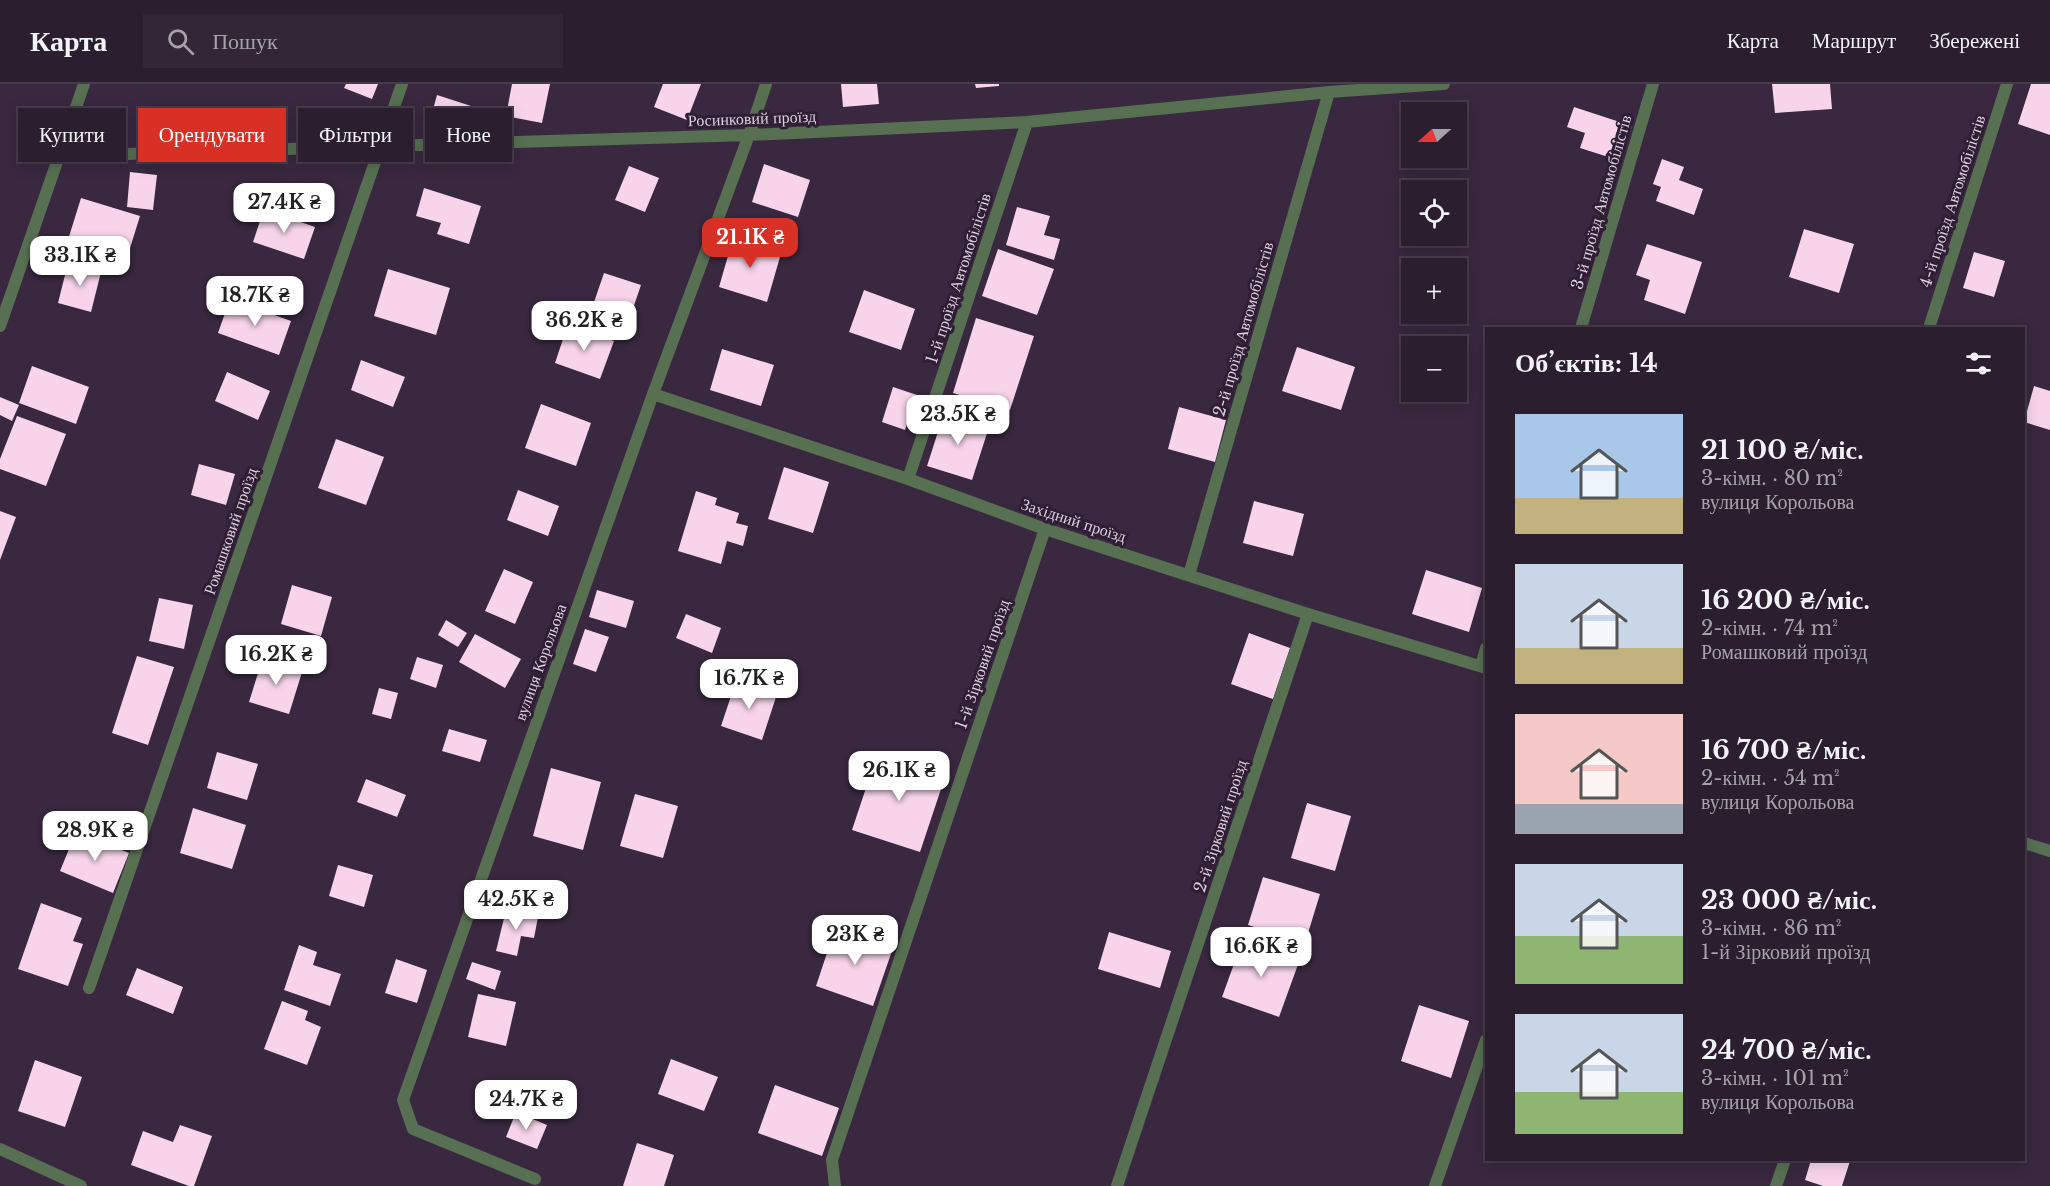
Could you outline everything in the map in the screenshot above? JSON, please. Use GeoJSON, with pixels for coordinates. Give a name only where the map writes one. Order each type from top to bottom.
{"type":"FeatureCollection","features":[{"type":"Feature","properties":{"kind":"street"},"geometry":{"type":"LineString","coordinates":[[76,108],[84,84]]}},
{"type":"Feature","properties":{"kind":"street","name":"Ромашковий проїзд"},"geometry":{"type":"LineString","coordinates":[[394,108],[402,84]]}},
{"type":"Feature","properties":{"kind":"street","name":"вулиця Корольова"},"geometry":{"type":"LineString","coordinates":[[535,1179],[413,1129],[403,1100],[653,393],[766,84]]}},
{"type":"Feature","properties":{"kind":"street","name":"Росинковий проїзд"},"geometry":{"type":"LineString","coordinates":[[413,145],[749,135],[1027,122],[1329,92],[1444,84]]}},
{"type":"Feature","properties":{"kind":"street","name":"3-й проїзд Автомобілістів"},"geometry":{"type":"LineString","coordinates":[[1581,327],[1653,84]]}},
{"type":"Feature","properties":{"kind":"street","name":"4-й проїзд Автомобілістів"},"geometry":{"type":"LineString","coordinates":[[1929,327],[2007,84]]}},
{"type":"Feature","properties":{"kind":"street","name":"2-й проїзд Автомобілістів"},"geometry":{"type":"LineString","coordinates":[[1189,574],[1329,92]]}},
{"type":"Feature","properties":{"kind":"street","name":"1-й проїзд Автомобілістів"},"geometry":{"type":"LineString","coordinates":[[908,479],[1027,122]]}},
{"type":"Feature","properties":{"kind":"street","name":"Росинковий проїзд"},"geometry":{"type":"LineString","coordinates":[[126,154],[298,149]]}},
{"type":"Feature","properties":{"kind":"street"},"geometry":{"type":"LineString","coordinates":[[0,326],[58,162]]}},
{"type":"Feature","properties":{"kind":"street","name":"Ромашковий проїзд"},"geometry":{"type":"LineString","coordinates":[[90,988],[375,162]]}},
{"type":"Feature","properties":{"kind":"street","name":"Західний проїзд"},"geometry":{"type":"LineString","coordinates":[[653,393],[908,479],[1045,529],[1308,614],[1484,667]]}},
{"type":"Feature","properties":{"kind":"street","name":"1-й Зірковий проїзд"},"geometry":{"type":"LineString","coordinates":[[835,1186],[832,1160],[1045,529]]}},
{"type":"Feature","properties":{"kind":"street","name":"2-й Зірковий проїзд"},"geometry":{"type":"LineString","coordinates":[[1118,1186],[1308,614]]}},
{"type":"Feature","properties":{"kind":"street"},"geometry":{"type":"LineString","coordinates":[[2025,843],[2050,851]]}},
{"type":"Feature","properties":{"kind":"street"},"geometry":{"type":"LineString","coordinates":[[1436,1186],[1485,1043]]}},
{"type":"Feature","properties":{"kind":"street"},"geometry":{"type":"LineString","coordinates":[[0,1149],[81,1186]]}},
{"type":"Feature","properties":{"kind":"street"},"geometry":{"type":"LineString","coordinates":[[1776,1186],[1785,1161]]}},
{"type":"Feature","properties":{"kind":"building"},"geometry":{"type":"Polygon","coordinates":[[[346,84],[378,84],[372,99],[344,88],[346,84]]]}},
{"type":"Feature","properties":{"kind":"building"},"geometry":{"type":"Polygon","coordinates":[[[512,84],[550,84],[542,123],[512,117],[512,108],[508,108],[512,84]]]}},
{"type":"Feature","properties":{"kind":"building"},"geometry":{"type":"Polygon","coordinates":[[[663,84],[701,84],[687,120],[654,107],[663,84]]]}},
{"type":"Feature","properties":{"kind":"building"},"geometry":{"type":"Polygon","coordinates":[[[841,84],[877,84],[879,104],[843,107],[841,84]]]}},
{"type":"Feature","properties":{"kind":"building"},"geometry":{"type":"Polygon","coordinates":[[[975,84],[999,84],[999,86],[976,88],[975,84]]]}},
{"type":"Feature","properties":{"kind":"building"},"geometry":{"type":"Polygon","coordinates":[[[1772,84],[1830,84],[1832,109],[1775,113],[1772,84]]]}},
{"type":"Feature","properties":{"kind":"building"},"geometry":{"type":"Polygon","coordinates":[[[2031,84],[2050,84],[2050,135],[2018,124],[2031,84]]]}},
{"type":"Feature","properties":{"kind":"building"},"geometry":{"type":"Polygon","coordinates":[[[437,95],[471,106],[470,108],[433,108],[437,95]]]}},
{"type":"Feature","properties":{"kind":"building"},"geometry":{"type":"Polygon","coordinates":[[[1574,107],[1632,126],[1621,161],[1580,148],[1585,133],[1567,127],[1574,107]]]}},
{"type":"Feature","properties":{"kind":"building"},"geometry":{"type":"Polygon","coordinates":[[[1662,159],[1684,167],[1679,180],[1703,189],[1694,215],[1656,201],[1661,187],[1653,184],[1662,159]]]}},
{"type":"Feature","properties":{"kind":"building"},"geometry":{"type":"Polygon","coordinates":[[[764,164],[810,180],[798,217],[752,202],[764,164]]]}},
{"type":"Feature","properties":{"kind":"building"},"geometry":{"type":"Polygon","coordinates":[[[629,166],[659,178],[645,212],[615,200],[629,166]]]}},
{"type":"Feature","properties":{"kind":"building"},"geometry":{"type":"Polygon","coordinates":[[[130,172],[157,175],[153,210],[127,207],[130,172]]]}},
{"type":"Feature","properties":{"kind":"building"},"geometry":{"type":"Polygon","coordinates":[[[424,188],[481,206],[469,244],[437,234],[441,223],[416,216],[424,188]]]}},
{"type":"Feature","properties":{"kind":"building"},"geometry":{"type":"Polygon","coordinates":[[[81,198],[140,216],[126,261],[67,243],[81,198]]]}},
{"type":"Feature","properties":{"kind":"building"},"geometry":{"type":"Polygon","coordinates":[[[1017,207],[1050,216],[1044,235],[1060,239],[1054,260],[1006,245],[1017,207]]]}},
{"type":"Feature","properties":{"kind":"building"},"geometry":{"type":"Polygon","coordinates":[[[264,209],[315,227],[304,259],[253,242],[264,209]]]}},
{"type":"Feature","properties":{"kind":"building"},"geometry":{"type":"Polygon","coordinates":[[[1804,229],[1854,244],[1839,293],[1789,277],[1804,229]]]}},
{"type":"Feature","properties":{"kind":"building"},"geometry":{"type":"Polygon","coordinates":[[[734,235],[782,250],[767,302],[719,287],[734,235]]]}},
{"type":"Feature","properties":{"kind":"building"},"geometry":{"type":"Polygon","coordinates":[[[1647,244],[1702,262],[1685,314],[1644,300],[1650,280],[1636,275],[1647,244]]]}},
{"type":"Feature","properties":{"kind":"building"},"geometry":{"type":"Polygon","coordinates":[[[998,249],[1054,269],[1037,315],[982,296],[998,249]]]}},
{"type":"Feature","properties":{"kind":"building"},"geometry":{"type":"Polygon","coordinates":[[[1974,252],[2005,261],[1994,297],[1963,288],[1974,252]]]}},
{"type":"Feature","properties":{"kind":"building"},"geometry":{"type":"Polygon","coordinates":[[[68,263],[101,272],[91,312],[58,303],[68,263]]]}},
{"type":"Feature","properties":{"kind":"building"},"geometry":{"type":"Polygon","coordinates":[[[388,269],[450,288],[436,335],[374,316],[388,269]]]}},
{"type":"Feature","properties":{"kind":"building"},"geometry":{"type":"Polygon","coordinates":[[[604,273],[641,285],[629,320],[592,308],[604,273]]]}},
{"type":"Feature","properties":{"kind":"building"},"geometry":{"type":"Polygon","coordinates":[[[864,290],[915,309],[901,350],[849,332],[864,290]]]}},
{"type":"Feature","properties":{"kind":"building"},"geometry":{"type":"Polygon","coordinates":[[[230,299],[291,321],[279,355],[218,333],[230,299]]]}},
{"type":"Feature","properties":{"kind":"building"},"geometry":{"type":"Polygon","coordinates":[[[976,318],[1034,336],[1010,410],[953,393],[976,318]]]}},
{"type":"Feature","properties":{"kind":"building"},"geometry":{"type":"Polygon","coordinates":[[[568,324],[614,341],[600,379],[555,363],[568,324]]]}},
{"type":"Feature","properties":{"kind":"building"},"geometry":{"type":"Polygon","coordinates":[[[1297,347],[1355,367],[1341,410],[1282,391],[1297,347]]]}},
{"type":"Feature","properties":{"kind":"building"},"geometry":{"type":"Polygon","coordinates":[[[722,349],[774,365],[761,406],[710,390],[722,349]]]}},
{"type":"Feature","properties":{"kind":"building"},"geometry":{"type":"Polygon","coordinates":[[[361,360],[405,377],[393,407],[351,390],[361,360]]]}},
{"type":"Feature","properties":{"kind":"building"},"geometry":{"type":"Polygon","coordinates":[[[32,366],[89,387],[76,424],[19,403],[32,366]]]}},
{"type":"Feature","properties":{"kind":"building"},"geometry":{"type":"Polygon","coordinates":[[[227,372],[270,391],[258,420],[215,401],[227,372]]]}},
{"type":"Feature","properties":{"kind":"building"},"geometry":{"type":"Polygon","coordinates":[[[2034,386],[2050,391],[2050,430],[2025,422],[2034,386]]]}},
{"type":"Feature","properties":{"kind":"building"},"geometry":{"type":"Polygon","coordinates":[[[893,387],[917,395],[905,430],[882,422],[893,387]]]}},
{"type":"Feature","properties":{"kind":"building"},"geometry":{"type":"Polygon","coordinates":[[[0,397],[19,405],[12,421],[0,415],[0,397]]]}},
{"type":"Feature","properties":{"kind":"building"},"geometry":{"type":"Polygon","coordinates":[[[541,404],[591,423],[576,466],[525,448],[541,404]]]}},
{"type":"Feature","properties":{"kind":"building"},"geometry":{"type":"Polygon","coordinates":[[[1179,407],[1226,420],[1215,462],[1168,449],[1179,407]]]}},
{"type":"Feature","properties":{"kind":"building"},"geometry":{"type":"Polygon","coordinates":[[[944,413],[989,427],[972,480],[927,466],[944,413]]]}},
{"type":"Feature","properties":{"kind":"building"},"geometry":{"type":"Polygon","coordinates":[[[17,416],[66,434],[46,486],[0,469],[0,459],[17,416]]]}},
{"type":"Feature","properties":{"kind":"building"},"geometry":{"type":"Polygon","coordinates":[[[336,439],[384,457],[366,505],[318,488],[336,439]]]}},
{"type":"Feature","properties":{"kind":"building"},"geometry":{"type":"Polygon","coordinates":[[[199,464],[235,474],[226,505],[191,495],[199,464]]]}},
{"type":"Feature","properties":{"kind":"building"},"geometry":{"type":"Polygon","coordinates":[[[784,467],[829,482],[813,533],[768,519],[784,467]]]}},
{"type":"Feature","properties":{"kind":"building"},"geometry":{"type":"Polygon","coordinates":[[[518,490],[559,506],[548,536],[507,520],[518,490]]]}},
{"type":"Feature","properties":{"kind":"building"},"geometry":{"type":"Polygon","coordinates":[[[696,491],[717,498],[715,505],[739,513],[736,523],[748,526],[743,546],[727,541],[721,564],[678,551],[696,491]]]}},
{"type":"Feature","properties":{"kind":"building"},"geometry":{"type":"Polygon","coordinates":[[[1254,501],[1304,514],[1293,556],[1243,543],[1254,501]]]}},
{"type":"Feature","properties":{"kind":"building"},"geometry":{"type":"Polygon","coordinates":[[[0,511],[16,517],[0,560],[0,511]]]}},
{"type":"Feature","properties":{"kind":"building"},"geometry":{"type":"Polygon","coordinates":[[[504,569],[533,582],[515,624],[485,611],[504,569]]]}},
{"type":"Feature","properties":{"kind":"building"},"geometry":{"type":"Polygon","coordinates":[[[1426,570],[1482,588],[1469,632],[1412,614],[1426,570]]]}},
{"type":"Feature","properties":{"kind":"building"},"geometry":{"type":"Polygon","coordinates":[[[292,585],[332,597],[321,636],[281,624],[292,585]]]}},
{"type":"Feature","properties":{"kind":"building"},"geometry":{"type":"Polygon","coordinates":[[[597,590],[634,601],[626,628],[589,617],[597,590]]]}},
{"type":"Feature","properties":{"kind":"building"},"geometry":{"type":"Polygon","coordinates":[[[159,598],[193,605],[184,649],[149,641],[159,598]]]}},
{"type":"Feature","properties":{"kind":"building"},"geometry":{"type":"Polygon","coordinates":[[[686,614],[721,628],[712,653],[676,638],[686,614]]]}},
{"type":"Feature","properties":{"kind":"building"},"geometry":{"type":"Polygon","coordinates":[[[446,620],[467,633],[458,647],[438,635],[446,620]]]}},
{"type":"Feature","properties":{"kind":"building"},"geometry":{"type":"Polygon","coordinates":[[[585,629],[609,637],[596,672],[573,664],[585,629]]]}},
{"type":"Feature","properties":{"kind":"building"},"geometry":{"type":"Polygon","coordinates":[[[1249,633],[1290,648],[1273,699],[1231,684],[1249,633]]]}},
{"type":"Feature","properties":{"kind":"building"},"geometry":{"type":"Polygon","coordinates":[[[475,634],[521,659],[505,688],[459,662],[475,634]]]}},
{"type":"Feature","properties":{"kind":"building"},"geometry":{"type":"Polygon","coordinates":[[[137,656],[174,667],[148,745],[112,733],[137,656]]]}},
{"type":"Feature","properties":{"kind":"building"},"geometry":{"type":"Polygon","coordinates":[[[263,657],[303,669],[289,714],[249,702],[263,657]]]}},
{"type":"Feature","properties":{"kind":"building"},"geometry":{"type":"Polygon","coordinates":[[[417,657],[443,665],[436,688],[410,679],[417,657]]]}},
{"type":"Feature","properties":{"kind":"building"},"geometry":{"type":"Polygon","coordinates":[[[736,681],[777,694],[762,740],[721,726],[736,681]]]}},
{"type":"Feature","properties":{"kind":"building"},"geometry":{"type":"Polygon","coordinates":[[[379,688],[398,693],[391,719],[372,714],[379,688]]]}},
{"type":"Feature","properties":{"kind":"building"},"geometry":{"type":"Polygon","coordinates":[[[449,729],[487,740],[480,762],[442,751],[449,729]]]}},
{"type":"Feature","properties":{"kind":"building"},"geometry":{"type":"Polygon","coordinates":[[[217,752],[258,764],[247,800],[207,788],[217,752]]]}},
{"type":"Feature","properties":{"kind":"building"},"geometry":{"type":"Polygon","coordinates":[[[878,752],[946,774],[920,852],[852,830],[878,752]]]}},
{"type":"Feature","properties":{"kind":"building"},"geometry":{"type":"Polygon","coordinates":[[[551,768],[601,782],[583,850],[533,836],[551,768]]]}},
{"type":"Feature","properties":{"kind":"building"},"geometry":{"type":"Polygon","coordinates":[[[366,779],[406,795],[397,817],[357,802],[366,779]]]}},
{"type":"Feature","properties":{"kind":"building"},"geometry":{"type":"Polygon","coordinates":[[[635,794],[678,806],[663,858],[620,846],[635,794]]]}},
{"type":"Feature","properties":{"kind":"building"},"geometry":{"type":"Polygon","coordinates":[[[1307,803],[1351,816],[1335,871],[1291,858],[1307,803]]]}},
{"type":"Feature","properties":{"kind":"building"},"geometry":{"type":"Polygon","coordinates":[[[193,808],[246,825],[232,869],[180,853],[193,808]]]}},
{"type":"Feature","properties":{"kind":"building"},"geometry":{"type":"Polygon","coordinates":[[[76,832],[129,853],[113,893],[60,871],[76,832]]]}},
{"type":"Feature","properties":{"kind":"building"},"geometry":{"type":"Polygon","coordinates":[[[338,865],[373,875],[364,907],[329,896],[338,865]]]}},
{"type":"Feature","properties":{"kind":"building"},"geometry":{"type":"Polygon","coordinates":[[[1263,877],[1320,894],[1305,943],[1248,925],[1263,877]]]}},
{"type":"Feature","properties":{"kind":"building"},"geometry":{"type":"Polygon","coordinates":[[[41,903],[82,918],[73,941],[83,944],[68,986],[18,969],[41,903]]]}},
{"type":"Feature","properties":{"kind":"building"},"geometry":{"type":"Polygon","coordinates":[[[506,910],[538,917],[534,938],[521,936],[517,956],[496,951],[506,910]]]}},
{"type":"Feature","properties":{"kind":"building"},"geometry":{"type":"Polygon","coordinates":[[[836,926],[894,945],[873,1006],[816,986],[836,926]]]}},
{"type":"Feature","properties":{"kind":"building"},"geometry":{"type":"Polygon","coordinates":[[[1109,932],[1171,951],[1160,988],[1098,969],[1109,932]]]}},
{"type":"Feature","properties":{"kind":"building"},"geometry":{"type":"Polygon","coordinates":[[[1243,939],[1300,959],[1279,1017],[1222,997],[1243,939]]]}},
{"type":"Feature","properties":{"kind":"building"},"geometry":{"type":"Polygon","coordinates":[[[299,945],[317,952],[313,965],[341,974],[330,1006],[284,990],[299,945]]]}},
{"type":"Feature","properties":{"kind":"building"},"geometry":{"type":"Polygon","coordinates":[[[396,959],[427,970],[417,1003],[385,993],[396,959]]]}},
{"type":"Feature","properties":{"kind":"building"},"geometry":{"type":"Polygon","coordinates":[[[472,962],[501,971],[495,990],[466,979],[472,962]]]}},
{"type":"Feature","properties":{"kind":"building"},"geometry":{"type":"Polygon","coordinates":[[[137,968],[183,987],[173,1014],[126,995],[137,968]]]}},
{"type":"Feature","properties":{"kind":"building"},"geometry":{"type":"Polygon","coordinates":[[[478,994],[516,1002],[506,1046],[468,1037],[478,994]]]}},
{"type":"Feature","properties":{"kind":"building"},"geometry":{"type":"Polygon","coordinates":[[[282,1001],[308,1011],[305,1020],[321,1027],[307,1065],[264,1049],[282,1001]]]}},
{"type":"Feature","properties":{"kind":"building"},"geometry":{"type":"Polygon","coordinates":[[[1419,1005],[1469,1021],[1451,1078],[1401,1061],[1419,1005]]]}},
{"type":"Feature","properties":{"kind":"building"},"geometry":{"type":"Polygon","coordinates":[[[671,1059],[718,1077],[704,1111],[658,1094],[671,1059]]]}},
{"type":"Feature","properties":{"kind":"building"},"geometry":{"type":"Polygon","coordinates":[[[35,1060],[82,1077],[65,1127],[18,1111],[35,1060]]]}},
{"type":"Feature","properties":{"kind":"building"},"geometry":{"type":"Polygon","coordinates":[[[775,1085],[839,1108],[822,1156],[758,1133],[775,1085]]]}},
{"type":"Feature","properties":{"kind":"building"},"geometry":{"type":"Polygon","coordinates":[[[516,1112],[547,1125],[537,1149],[506,1137],[516,1112]]]}},
{"type":"Feature","properties":{"kind":"building"},"geometry":{"type":"Polygon","coordinates":[[[180,1125],[212,1136],[194,1186],[131,1165],[143,1131],[173,1142],[180,1125]]]}},
{"type":"Feature","properties":{"kind":"building"},"geometry":{"type":"Polygon","coordinates":[[[637,1143],[674,1155],[664,1186],[623,1186],[637,1143]]]}},
{"type":"Feature","properties":{"kind":"building"},"geometry":{"type":"Polygon","coordinates":[[[1811,1161],[1850,1161],[1842,1186],[1823,1186],[1805,1180],[1811,1161]]]}}]}
